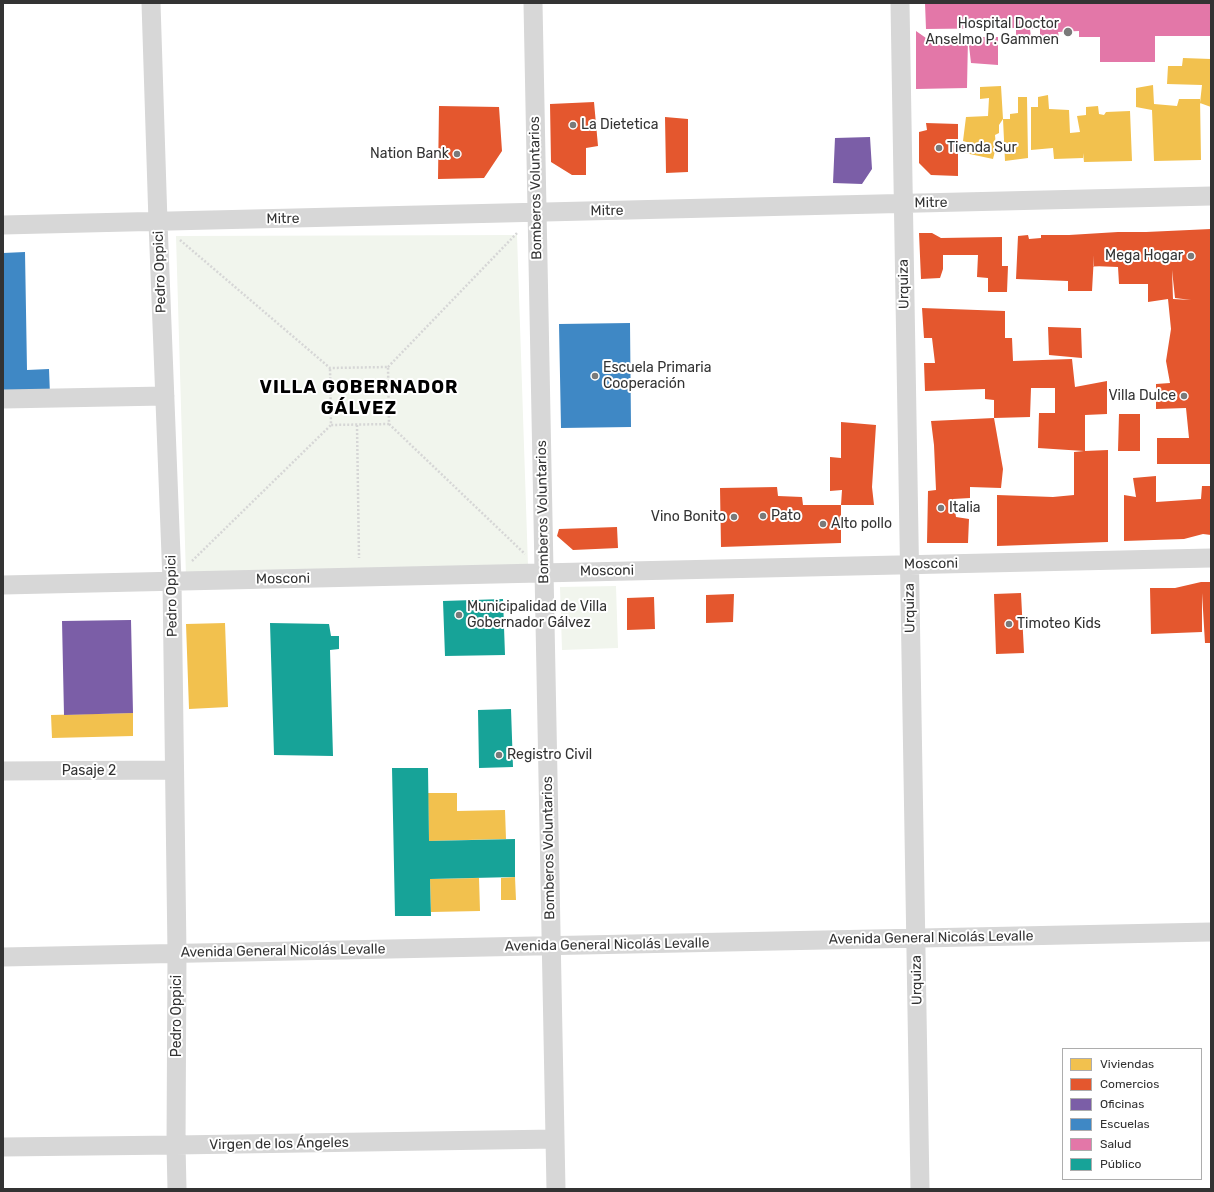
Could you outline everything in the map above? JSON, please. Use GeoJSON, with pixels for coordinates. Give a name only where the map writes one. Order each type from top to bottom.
{"type":"FeatureCollection","features":[{"type":"Feature","properties":{"kind":"street","name":"Pedro Oppici"},"geometry":{"type":"LineString","coordinates":[[152,3],[158,222],[172,581],[177,953],[177,1189]]}},
{"type":"Feature","properties":{"kind":"street","name":"Bomberos Voluntarios"},"geometry":{"type":"LineString","coordinates":[[533,3],[556,1189]]}},
{"type":"Feature","properties":{"kind":"street","name":"Urquiza"},"geometry":{"type":"LineString","coordinates":[[900,3],[920,1189]]}},
{"type":"Feature","properties":{"kind":"street","name":"Mitre"},"geometry":{"type":"LineString","coordinates":[[3,225],[1211,196]]}},
{"type":"Feature","properties":{"kind":"street"},"geometry":{"type":"LineString","coordinates":[[3,399],[165,396]]}},
{"type":"Feature","properties":{"kind":"street","name":"Mosconi"},"geometry":{"type":"LineString","coordinates":[[3,585],[1211,558]]}},
{"type":"Feature","properties":{"kind":"street","name":"Pasaje 2"},"geometry":{"type":"LineString","coordinates":[[3,771],[174,770]]}},
{"type":"Feature","properties":{"kind":"street","name":"Avenida General Nicolás Levalle"},"geometry":{"type":"LineString","coordinates":[[3,957],[1211,932]]}},
{"type":"Feature","properties":{"kind":"street","name":"Virgen de los Ángeles"},"geometry":{"type":"LineString","coordinates":[[3,1147],[555,1139]]}},
{"type":"Feature","properties":{"kind":"path"},"geometry":{"type":"LineString","coordinates":[[537,212],[388,367],[389,424],[544,573]]}},
{"type":"Feature","properties":{"kind":"path"},"geometry":{"type":"LineString","coordinates":[[158,222],[330,368],[388,367]]}},
{"type":"Feature","properties":{"kind":"path"},"geometry":{"type":"LineString","coordinates":[[330,368],[331,425]]}},
{"type":"Feature","properties":{"kind":"path"},"geometry":{"type":"LineString","coordinates":[[172,581],[331,425],[389,424]]}},
{"type":"Feature","properties":{"kind":"path"},"geometry":{"type":"LineString","coordinates":[[357,425],[359,577]]}},
{"type":"Feature","properties":{"kind":"shaded area"},"geometry":{"type":"Polygon","coordinates":[[[517,235],[528,566],[186,577],[176,236],[517,235]]]}},
{"type":"Feature","properties":{"kind":"shaded area"},"geometry":{"type":"Polygon","coordinates":[[[616,586],[618,648],[562,650],[560,587],[616,586]]]}},
{"type":"Feature","properties":{"kind":"building: Viviendas"},"geometry":{"type":"Polygon","coordinates":[[[1183,58],[1211,59],[1211,107],[1200,103],[1202,85],[1167,84],[1168,66],[1182,66],[1183,58]]]}},
{"type":"Feature","properties":{"kind":"building: Viviendas"},"geometry":{"type":"Polygon","coordinates":[[[1153,85],[1154,104],[1177,106],[1179,99],[1200,99],[1201,160],[1154,161],[1152,110],[1136,107],[1136,88],[1153,85]]]}},
{"type":"Feature","properties":{"kind":"building: Viviendas"},"geometry":{"type":"Polygon","coordinates":[[[1001,86],[1003,119],[999,125],[999,133],[995,135],[996,147],[993,159],[965,153],[970,143],[963,141],[966,117],[988,116],[989,98],[980,99],[980,87],[1001,86]]]}},
{"type":"Feature","properties":{"kind":"building: Viviendas"},"geometry":{"type":"Polygon","coordinates":[[[1048,95],[1049,109],[1069,110],[1070,133],[1080,132],[1077,116],[1086,115],[1086,107],[1098,106],[1099,114],[1104,115],[1106,112],[1130,111],[1132,161],[1084,162],[1083,153],[1083,158],[1054,159],[1053,148],[1031,150],[1031,107],[1038,107],[1038,97],[1048,95]]]}},
{"type":"Feature","properties":{"kind":"building: Viviendas"},"geometry":{"type":"Polygon","coordinates":[[[1018,97],[1027,97],[1028,158],[1005,161],[1003,119],[1010,119],[1010,114],[1018,113],[1018,97]]]}},
{"type":"Feature","properties":{"kind":"building: Viviendas"},"geometry":{"type":"Polygon","coordinates":[[[225,623],[228,707],[189,709],[186,624],[225,623]]]}},
{"type":"Feature","properties":{"kind":"building: Viviendas"},"geometry":{"type":"Polygon","coordinates":[[[133,713],[133,736],[52,738],[51,715],[133,713]]]}},
{"type":"Feature","properties":{"kind":"building: Viviendas"},"geometry":{"type":"Polygon","coordinates":[[[428,793],[457,793],[457,811],[505,810],[506,839],[429,841],[428,793]]]}},
{"type":"Feature","properties":{"kind":"building: Viviendas"},"geometry":{"type":"Polygon","coordinates":[[[515,877],[516,900],[501,900],[501,878],[515,877]]]}},
{"type":"Feature","properties":{"kind":"building: Viviendas"},"geometry":{"type":"Polygon","coordinates":[[[479,878],[480,911],[431,912],[430,879],[479,878]]]}},
{"type":"Feature","properties":{"kind":"building: Comercios","name":"La Dietetica"},"geometry":{"type":"Polygon","coordinates":[[[594,102],[598,146],[586,148],[586,175],[572,175],[551,162],[550,104],[594,102]]]}},
{"type":"Feature","properties":{"kind":"building: Comercios"},"geometry":{"type":"Polygon","coordinates":[[[439,106],[499,107],[502,151],[484,178],[438,179],[439,106]]]}},
{"type":"Feature","properties":{"kind":"building: Comercios"},"geometry":{"type":"Polygon","coordinates":[[[665,117],[688,119],[688,172],[666,173],[665,117]]]}},
{"type":"Feature","properties":{"kind":"building: Comercios","name":"Tienda Sur"},"geometry":{"type":"Polygon","coordinates":[[[926,123],[958,124],[958,176],[931,175],[919,163],[919,132],[927,130],[926,123]]]}},
{"type":"Feature","properties":{"kind":"building: Comercios"},"geometry":{"type":"Polygon","coordinates":[[[1211,229],[1211,464],[1157,464],[1157,438],[1189,438],[1186,408],[1156,409],[1156,384],[1170,383],[1166,361],[1171,329],[1168,299],[1148,302],[1148,284],[1119,284],[1118,267],[1093,266],[1092,291],[1068,291],[1068,281],[1016,279],[1018,236],[1028,235],[1029,239],[1041,238],[1041,235],[1211,229]],[[1172,270],[1173,299],[1191,300],[1175,298],[1172,270]]]}},
{"type":"Feature","properties":{"kind":"building: Comercios"},"geometry":{"type":"Polygon","coordinates":[[[919,233],[932,233],[941,238],[1002,237],[1002,266],[1008,266],[1007,292],[988,292],[988,278],[977,277],[978,255],[943,255],[943,269],[940,278],[921,279],[919,233]]]}},
{"type":"Feature","properties":{"kind":"building: Comercios"},"geometry":{"type":"Polygon","coordinates":[[[922,308],[1005,311],[1005,338],[1012,338],[1013,361],[1072,359],[1075,387],[1107,381],[1107,414],[1085,415],[1085,451],[1108,450],[1108,542],[997,546],[997,495],[1053,497],[1074,495],[1074,452],[1084,451],[1038,448],[1039,413],[1055,413],[1055,388],[1031,388],[1030,417],[994,418],[994,400],[985,399],[985,389],[925,391],[924,363],[935,363],[932,338],[924,338],[922,308]]]}},
{"type":"Feature","properties":{"kind":"building: Comercios"},"geometry":{"type":"Polygon","coordinates":[[[1048,327],[1081,328],[1082,358],[1049,355],[1048,327]]]}},
{"type":"Feature","properties":{"kind":"building: Comercios"},"geometry":{"type":"Polygon","coordinates":[[[1119,414],[1140,414],[1140,451],[1118,451],[1119,414]]]}},
{"type":"Feature","properties":{"kind":"building: Comercios"},"geometry":{"type":"Polygon","coordinates":[[[994,418],[1003,469],[1001,488],[970,487],[970,498],[953,499],[956,517],[969,519],[968,543],[927,543],[928,491],[936,490],[934,445],[931,421],[994,418]]]}},
{"type":"Feature","properties":{"kind":"building: Comercios"},"geometry":{"type":"Polygon","coordinates":[[[841,422],[876,425],[872,487],[874,505],[841,505],[842,490],[830,491],[830,457],[841,458],[841,422]]]}},
{"type":"Feature","properties":{"kind":"building: Comercios"},"geometry":{"type":"Polygon","coordinates":[[[1156,476],[1156,502],[1201,499],[1202,486],[1211,486],[1211,535],[1203,534],[1184,539],[1124,541],[1124,495],[1136,497],[1133,478],[1156,476]]]}},
{"type":"Feature","properties":{"kind":"building: Comercios"},"geometry":{"type":"Polygon","coordinates":[[[777,487],[778,496],[802,497],[803,505],[841,505],[841,543],[721,547],[720,488],[777,487]]]}},
{"type":"Feature","properties":{"kind":"building: Comercios"},"geometry":{"type":"Polygon","coordinates":[[[617,527],[618,548],[573,550],[557,536],[559,529],[617,527]]]}},
{"type":"Feature","properties":{"kind":"building: Comercios"},"geometry":{"type":"Polygon","coordinates":[[[1201,582],[1211,582],[1211,643],[1205,643],[1202,593],[1202,632],[1151,634],[1150,588],[1175,588],[1201,582]]]}},
{"type":"Feature","properties":{"kind":"building: Comercios","name":"Timoteo Kids"},"geometry":{"type":"Polygon","coordinates":[[[1021,593],[1024,653],[996,654],[994,594],[1021,593]]]}},
{"type":"Feature","properties":{"kind":"building: Comercios"},"geometry":{"type":"Polygon","coordinates":[[[734,594],[733,622],[706,623],[706,595],[734,594]]]}},
{"type":"Feature","properties":{"kind":"building: Comercios"},"geometry":{"type":"Polygon","coordinates":[[[654,597],[655,629],[627,630],[627,598],[654,597]]]}},
{"type":"Feature","properties":{"kind":"building: Oficinas"},"geometry":{"type":"Polygon","coordinates":[[[870,137],[872,169],[862,184],[833,183],[835,138],[870,137]]]}},
{"type":"Feature","properties":{"kind":"building: Oficinas"},"geometry":{"type":"Polygon","coordinates":[[[131,620],[133,713],[64,715],[62,621],[131,620]]]}},
{"type":"Feature","properties":{"kind":"building: Escuelas"},"geometry":{"type":"Polygon","coordinates":[[[25,252],[27,370],[49,369],[50,395],[3,395],[3,253],[25,252]]]}},
{"type":"Feature","properties":{"kind":"building: Escuelas","name":"Escuela Primaria Cooperación"},"geometry":{"type":"Polygon","coordinates":[[[630,323],[631,427],[561,428],[559,324],[630,323]]]}},
{"type":"Feature","properties":{"kind":"building: Salud","name":"Hospital Doctor Anselmo P. Gammen"},"geometry":{"type":"Polygon","coordinates":[[[925,3],[1211,3],[1211,36],[1155,36],[1155,62],[1100,62],[1100,37],[1079,37],[1079,31],[1058,32],[1059,37],[1040,37],[1040,29],[1030,29],[1031,37],[1016,37],[1016,28],[926,29],[925,3]]]}},
{"type":"Feature","properties":{"kind":"building: Salud"},"geometry":{"type":"Polygon","coordinates":[[[916,31],[926,38],[968,37],[967,88],[916,89],[916,31]]]}},
{"type":"Feature","properties":{"kind":"building: Salud"},"geometry":{"type":"Polygon","coordinates":[[[968,37],[998,37],[998,65],[971,63],[968,37]]]}},
{"type":"Feature","properties":{"kind":"building: Público"},"geometry":{"type":"Polygon","coordinates":[[[503,599],[505,655],[445,656],[443,601],[503,599]]]}},
{"type":"Feature","properties":{"kind":"building: Público"},"geometry":{"type":"Polygon","coordinates":[[[270,623],[329,624],[331,636],[339,636],[339,649],[330,650],[333,756],[274,755],[270,623]]]}},
{"type":"Feature","properties":{"kind":"building: Público"},"geometry":{"type":"Polygon","coordinates":[[[511,709],[513,767],[479,768],[478,710],[511,709]]]}},
{"type":"Feature","properties":{"kind":"building: Público"},"geometry":{"type":"Polygon","coordinates":[[[392,768],[428,768],[429,841],[515,839],[515,877],[430,879],[431,916],[395,916],[392,768]]]}},
{"type":"Feature","properties":{"kind":"place","name":"Hospital Doctor Anselmo P. Gammen"},"geometry":{"type":"Point","coordinates":[1068,32]}},
{"type":"Feature","properties":{"kind":"place","name":"La Dietetica"},"geometry":{"type":"Point","coordinates":[573,125]}},
{"type":"Feature","properties":{"kind":"place","name":"Tienda Sur"},"geometry":{"type":"Point","coordinates":[939,148]}},
{"type":"Feature","properties":{"kind":"place","name":"Nation Bank"},"geometry":{"type":"Point","coordinates":[457,154]}},
{"type":"Feature","properties":{"kind":"place","name":"Mega Hogar"},"geometry":{"type":"Point","coordinates":[1191,256]}},
{"type":"Feature","properties":{"kind":"place","name":"Escuela Primaria Cooperación"},"geometry":{"type":"Point","coordinates":[595,376]}},
{"type":"Feature","properties":{"kind":"place","name":"Villa Dulce"},"geometry":{"type":"Point","coordinates":[1184,396]}},
{"type":"Feature","properties":{"kind":"place","name":"Italia"},"geometry":{"type":"Point","coordinates":[941,508]}},
{"type":"Feature","properties":{"kind":"place","name":"Pato"},"geometry":{"type":"Point","coordinates":[763,516]}},
{"type":"Feature","properties":{"kind":"place","name":"Vino Bonito"},"geometry":{"type":"Point","coordinates":[734,517]}},
{"type":"Feature","properties":{"kind":"place","name":"Alto pollo"},"geometry":{"type":"Point","coordinates":[823,524]}},
{"type":"Feature","properties":{"kind":"place","name":"Municipalidad de Villa Gobernador Gálvez"},"geometry":{"type":"Point","coordinates":[459,615]}},
{"type":"Feature","properties":{"kind":"place","name":"Timoteo Kids"},"geometry":{"type":"Point","coordinates":[1009,624]}},
{"type":"Feature","properties":{"kind":"place","name":"Registro Civil"},"geometry":{"type":"Point","coordinates":[499,755]}},
{"type":"Feature","properties":{"kind":"district","name":"VILLA GOBERNADOR GÁLVEZ"},"geometry":{"type":"Point","coordinates":[359,398]}}]}
